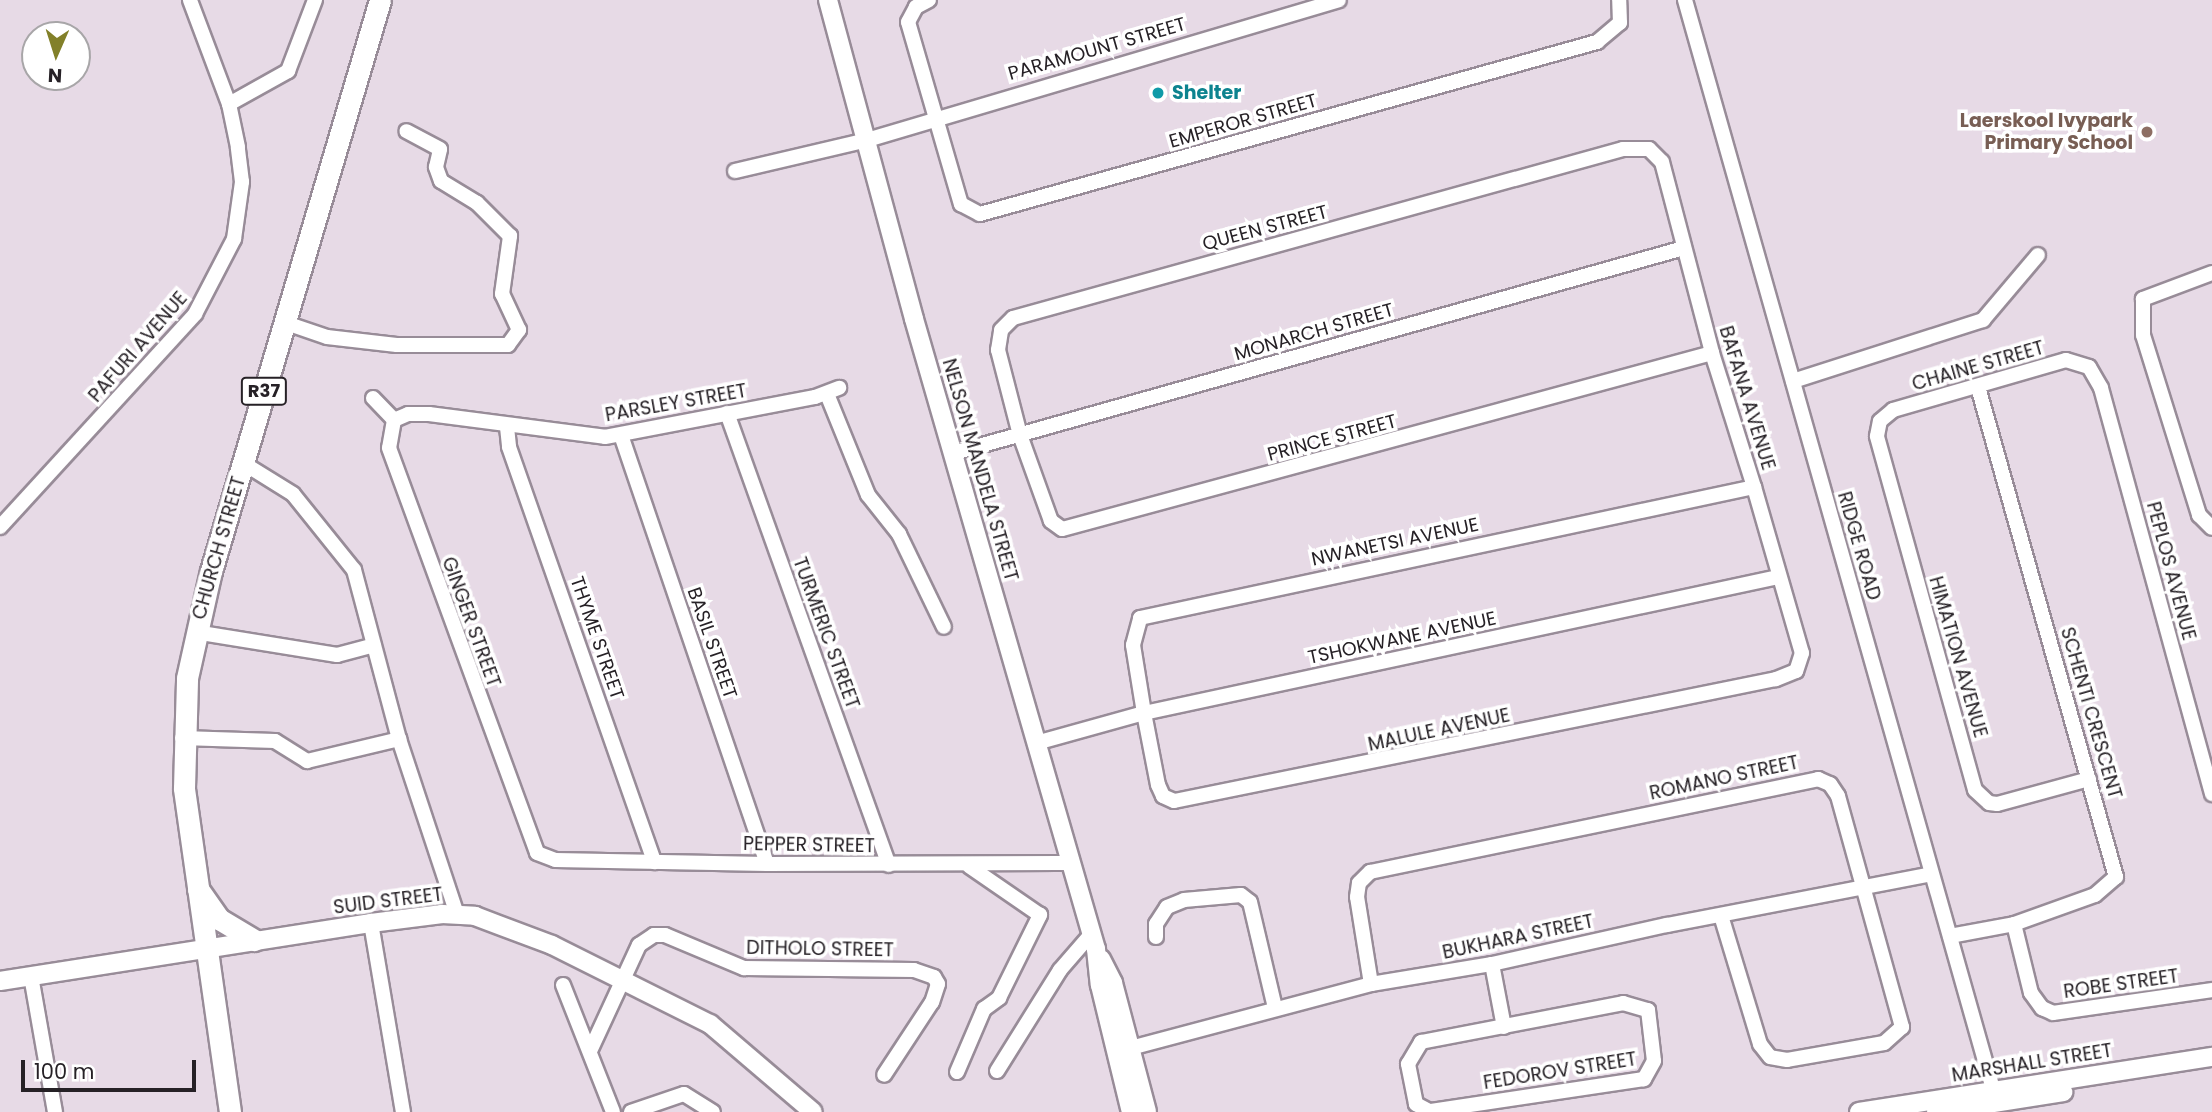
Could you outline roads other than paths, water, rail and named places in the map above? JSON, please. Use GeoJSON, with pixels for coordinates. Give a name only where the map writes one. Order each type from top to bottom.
{"type":"FeatureCollection","features":[{"type":"Feature","properties":{"kind":"main road","name":"CHURCH STREET"},"geometry":{"type":"LineString","coordinates":[[230,1112],[195,884],[182,738],[195,632],[380,0]]}},
{"type":"Feature","properties":{"kind":"main road"},"geometry":{"type":"LineString","coordinates":[[195,884],[219,919],[254,940]]}},
{"type":"Feature","properties":{"kind":"street","name":"PAFURI AVENUE"},"geometry":{"type":"LineString","coordinates":[[0,527],[166,349],[195,314],[220,273],[234,239],[242,182],[229,104],[190,0]]}},
{"type":"Feature","properties":{"kind":"street"},"geometry":{"type":"LineString","coordinates":[[229,104],[288,71],[315,0]]}},
{"type":"Feature","properties":{"kind":"street","name":"NELSON MANDELA STREET"},"geometry":{"type":"LineString","coordinates":[[828,0],[1123,1050],[1147,1112]]}},
{"type":"Feature","properties":{"kind":"street","name":"EMPEROR STREET"},"geometry":{"type":"LineString","coordinates":[[929,0],[915,7],[908,22],[932,117],[961,204],[980,214],[1597,42],[1620,23],[1619,0]]}},
{"type":"Feature","properties":{"kind":"street","name":"PARAMOUNT STREET"},"geometry":{"type":"LineString","coordinates":[[734,171],[867,140],[932,117],[1339,0]]}},
{"type":"Feature","properties":{"kind":"street","name":"RIDGE ROAD"},"geometry":{"type":"LineString","coordinates":[[1685,0],[1995,1096]]}},
{"type":"Feature","properties":{"kind":"street"},"geometry":{"type":"LineString","coordinates":[[286,323],[327,337],[397,345],[508,345],[519,330],[502,294],[510,236],[477,203],[441,181],[436,167],[440,149],[407,131]]}},
{"type":"Feature","properties":{"kind":"street","name":"QUEEN STREET"},"geometry":{"type":"LineString","coordinates":[[1020,435],[998,350],[1001,330],[1013,318],[1623,149],[1649,149]]}},
{"type":"Feature","properties":{"kind":"street","name":"BAFANA AVENUE"},"geometry":{"type":"LineString","coordinates":[[1649,149],[1662,162],[1712,353],[1754,486],[1801,662]]}},
{"type":"Feature","properties":{"kind":"street","name":"MONARCH STREET"},"geometry":{"type":"LineString","coordinates":[[954,453],[1684,248]]}},
{"type":"Feature","properties":{"kind":"street"},"geometry":{"type":"LineString","coordinates":[[1793,381],[1983,320],[2038,255]]}},
{"type":"Feature","properties":{"kind":"street"},"geometry":{"type":"LineString","coordinates":[[2212,273],[2143,299],[2143,335],[2199,515],[2212,528]]}},
{"type":"Feature","properties":{"kind":"street","name":"PRINCE STREET"},"geometry":{"type":"LineString","coordinates":[[1020,435],[1051,521],[1062,529],[1075,529],[1712,353]]}},
{"type":"Feature","properties":{"kind":"street","name":"CHAINE STREET"},"geometry":{"type":"LineString","coordinates":[[1885,417],[1894,410],[2066,360],[2083,363]]}},
{"type":"Feature","properties":{"kind":"street","name":"PEPLOS AVENUE"},"geometry":{"type":"LineString","coordinates":[[2083,363],[2101,388],[2212,794]]}},
{"type":"Feature","properties":{"kind":"street","name":"SCHENTI CRESCENT"},"geometry":{"type":"LineString","coordinates":[[1950,936],[2014,923],[2104,891],[2116,877],[1978,387]]}},
{"type":"Feature","properties":{"kind":"street","name":"PARSLEY STREET"},"geometry":{"type":"LineString","coordinates":[[394,421],[408,414],[429,414],[593,437],[621,435],[833,391],[868,495],[899,534],[944,627]]}},
{"type":"Feature","properties":{"kind":"street"},"geometry":{"type":"LineString","coordinates":[[373,398],[394,421]]}},
{"type":"Feature","properties":{"kind":"street","name":"TURMERIC STREET"},"geometry":{"type":"LineString","coordinates":[[727,413],[889,865]]}},
{"type":"Feature","properties":{"kind":"street","name":"HIMATION AVENUE"},"geometry":{"type":"LineString","coordinates":[[1885,417],[1878,427],[1880,451],[1975,790],[1989,803],[1997,804],[2089,779]]}},
{"type":"Feature","properties":{"kind":"street","name":"GINGER STREET"},"geometry":{"type":"LineString","coordinates":[[394,421],[389,448],[531,846],[545,858]]}},
{"type":"Feature","properties":{"kind":"street","name":"THYME STREET"},"geometry":{"type":"LineString","coordinates":[[507,427],[509,447],[654,862]]}},
{"type":"Feature","properties":{"kind":"street","name":"BASIL STREET"},"geometry":{"type":"LineString","coordinates":[[621,435],[767,864]]}},
{"type":"Feature","properties":{"kind":"street"},"geometry":{"type":"LineString","coordinates":[[243,463],[293,494],[354,570],[399,739],[457,914]]}},
{"type":"Feature","properties":{"kind":"street","name":"NWANETSI AVENUE"},"geometry":{"type":"LineString","coordinates":[[1144,713],[1133,645],[1135,623],[1146,616],[1754,486]]}},
{"type":"Feature","properties":{"kind":"street","name":"TSHOKWANE AVENUE"},"geometry":{"type":"LineString","coordinates":[[1036,743],[1144,713],[1778,578]]}},
{"type":"Feature","properties":{"kind":"street"},"geometry":{"type":"LineString","coordinates":[[195,632],[337,654],[374,645]]}},
{"type":"Feature","properties":{"kind":"street","name":"MALULE AVENUE"},"geometry":{"type":"LineString","coordinates":[[1144,713],[1157,785],[1163,796],[1188,802],[1776,679],[1796,671],[1801,662]]}},
{"type":"Feature","properties":{"kind":"street"},"geometry":{"type":"LineString","coordinates":[[182,738],[275,740],[307,761],[399,739]]}},
{"type":"Feature","properties":{"kind":"street","name":"ROMANO STREET"},"geometry":{"type":"LineString","coordinates":[[1371,984],[1357,897],[1359,883],[1370,872],[1818,779],[1835,789],[1903,1020],[1897,1034],[1884,1043],[1787,1060],[1763,1052],[1721,916]]}},
{"type":"Feature","properties":{"kind":"street","name":"PEPPER STREET"},"geometry":{"type":"LineString","coordinates":[[545,858],[968,866],[1072,863]]}},
{"type":"Feature","properties":{"kind":"street"},"geometry":{"type":"LineString","coordinates":[[957,1072],[984,1009],[999,998],[1012,977],[1040,915],[968,866]]}},
{"type":"Feature","properties":{"kind":"street","name":"BUKHARA STREET"},"geometry":{"type":"LineString","coordinates":[[1123,1050],[1371,984],[1492,964],[1931,874]]}},
{"type":"Feature","properties":{"kind":"street"},"geometry":{"type":"LineString","coordinates":[[1156,937],[1156,924],[1167,907],[1184,900],[1241,895],[1250,902],[1275,1008]]}},
{"type":"Feature","properties":{"kind":"street","name":"SUID STREET"},"geometry":{"type":"LineString","coordinates":[[0,981],[204,947],[371,923],[457,914],[512,927],[710,1024],[813,1112]]}},
{"type":"Feature","properties":{"kind":"street"},"geometry":{"type":"LineString","coordinates":[[371,923],[403,1112]]}},
{"type":"Feature","properties":{"kind":"street","name":"ROBE STREET"},"geometry":{"type":"LineString","coordinates":[[2014,923],[2031,993],[2042,1008],[2053,1013],[2212,990]]}},
{"type":"Feature","properties":{"kind":"street","name":"DITHOLO STREET"},"geometry":{"type":"LineString","coordinates":[[621,981],[639,945],[654,935],[665,934],[744,968],[926,972],[938,984],[935,994],[884,1074]]}},
{"type":"Feature","properties":{"kind":"street"},"geometry":{"type":"LineString","coordinates":[[998,1071],[1060,970],[1094,941]]}},
{"type":"Feature","properties":{"kind":"street"},"geometry":{"type":"LineString","coordinates":[[1492,964],[1504,1027]]}},
{"type":"Feature","properties":{"kind":"street"},"geometry":{"type":"LineString","coordinates":[[31,976],[55,1112]]}},
{"type":"Feature","properties":{"kind":"street"},"geometry":{"type":"LineString","coordinates":[[590,1051],[621,981]]}},
{"type":"Feature","properties":{"kind":"street"},"geometry":{"type":"LineString","coordinates":[[563,985],[613,1112]]}},
{"type":"Feature","properties":{"kind":"street","name":"FEDOROV STREET"},"geometry":{"type":"LineString","coordinates":[[1633,1003],[1648,1010],[1653,1069],[1644,1079],[1429,1111],[1416,1104],[1408,1064],[1421,1042],[1504,1027],[1633,1003]]}},
{"type":"Feature","properties":{"kind":"street","name":"NELSON MANDELA STREET"},"geometry":{"type":"LineString","coordinates":[[1123,1050],[1131,1112]]}},
{"type":"Feature","properties":{"kind":"street","name":"MARSHALL STREET"},"geometry":{"type":"LineString","coordinates":[[1936,1112],[1995,1096],[2212,1057]]}},
{"type":"Feature","properties":{"kind":"street","name":"MARSHALL STREET"},"geometry":{"type":"LineString","coordinates":[[1859,1112],[2212,1069]]}},
{"type":"Feature","properties":{"kind":"street"},"geometry":{"type":"LineString","coordinates":[[631,1112],[684,1094],[713,1112]]}},
{"type":"Feature","properties":{"kind":"place","name":"Shelter"},"geometry":{"type":"Point","coordinates":[1158,93]}},
{"type":"Feature","properties":{"kind":"place","name":"Laerskool Ivypark Primary School"},"geometry":{"type":"Point","coordinates":[2147,132]}}]}
